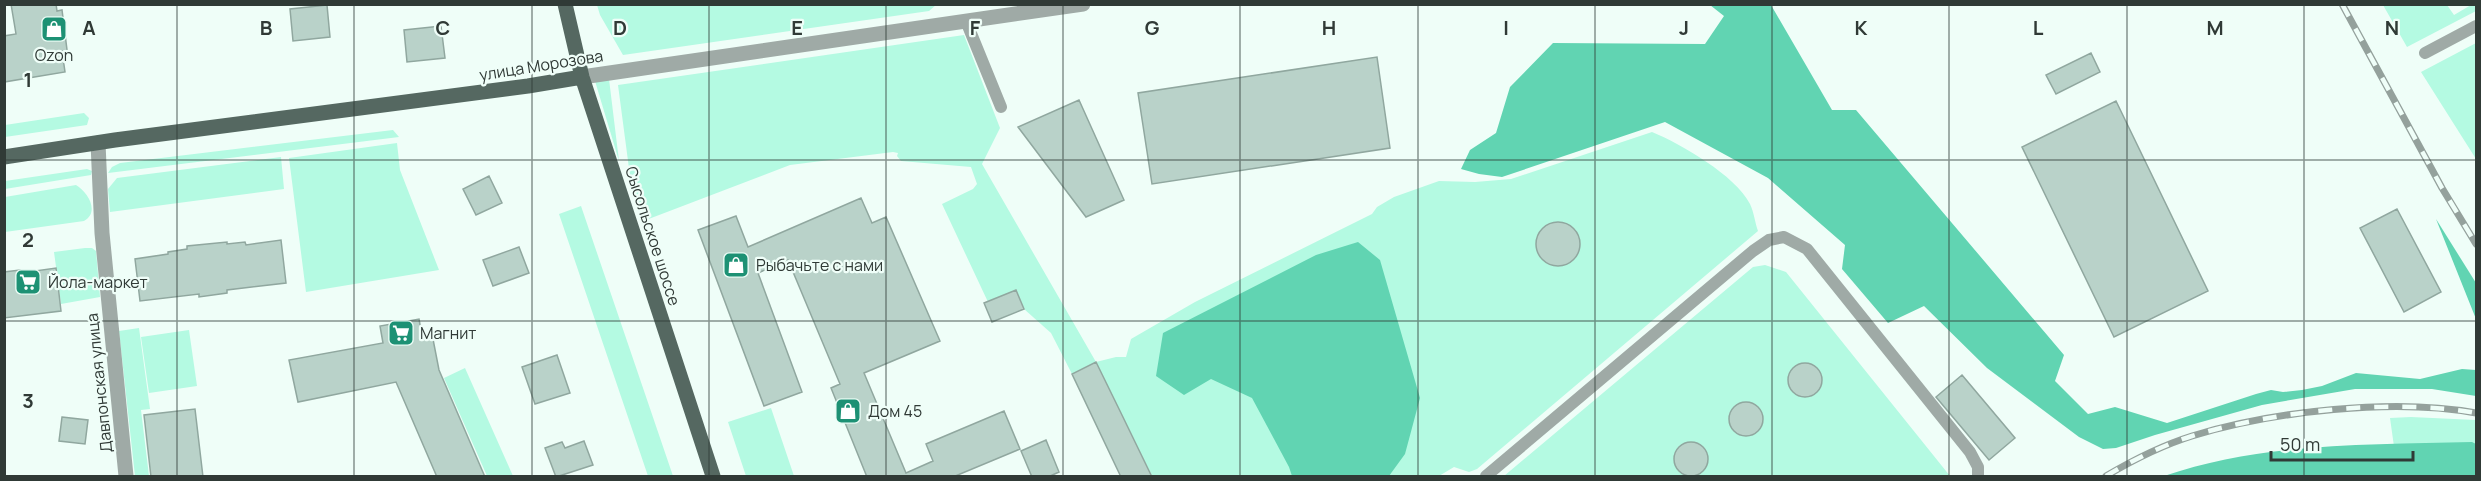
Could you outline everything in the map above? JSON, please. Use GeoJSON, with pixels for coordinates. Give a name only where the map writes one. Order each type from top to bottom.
{"type":"FeatureCollection","features":[{"type":"Feature","properties":{"kind":"main road","name":"Сысольское шоссе"},"geometry":{"type":"LineString","coordinates":[[565,4],[582,77],[714,477]]}},
{"type":"Feature","properties":{"kind":"main road","name":"улица Морозова"},"geometry":{"type":"LineString","coordinates":[[4,157],[582,77]]}},
{"type":"Feature","properties":{"kind":"street","name":"улица Морозова"},"geometry":{"type":"LineString","coordinates":[[582,77],[966,21],[1007,10],[1083,4]]}},
{"type":"Feature","properties":{"kind":"street","name":"Давпонская улица"},"geometry":{"type":"LineString","coordinates":[[98,143],[102,233],[126,477]]}},
{"type":"Feature","properties":{"kind":"lane"},"geometry":{"type":"LineString","coordinates":[[966,21],[1001,107]]}},
{"type":"Feature","properties":{"kind":"lane"},"geometry":{"type":"LineString","coordinates":[[2425,53],[2476,26]]}},
{"type":"Feature","properties":{"kind":"lane"},"geometry":{"type":"LineString","coordinates":[[1486,477],[1753,251],[1769,240],[1785,237],[1806,249],[1970,452],[1978,467],[1978,477]]}},
{"type":"Feature","properties":{"kind":"green space"},"geometry":{"type":"Polygon","coordinates":[[[597,4],[936,5],[929,11],[623,55],[600,15],[597,4]]]}},
{"type":"Feature","properties":{"kind":"green space"},"geometry":{"type":"Polygon","coordinates":[[[1710,5],[1771,5],[1832,110],[1856,110],[2064,355],[2055,381],[2088,414],[2115,407],[2167,423],[2271,390],[2283,392],[2322,386],[2356,373],[2420,379],[2462,369],[2476,370],[2476,396],[2432,389],[2355,389],[2262,405],[2116,448],[2103,449],[2079,437],[1987,368],[1924,306],[1888,323],[1842,269],[1845,245],[1768,178],[1665,122],[1502,177],[1461,169],[1470,150],[1496,133],[1510,87],[1553,43],[1705,44],[1724,16],[1710,5]]]}},
{"type":"Feature","properties":{"kind":"green space"},"geometry":{"type":"Polygon","coordinates":[[[2383,5],[2447,5],[2454,15],[2471,5],[2476,5],[2476,11],[2407,47],[2383,5]]]}},
{"type":"Feature","properties":{"kind":"green space"},"geometry":{"type":"Polygon","coordinates":[[[964,35],[1000,128],[982,164],[1096,362],[1072,374],[1051,333],[1024,309],[1016,290],[988,302],[942,204],[973,189],[977,184],[971,167],[901,161],[897,156],[898,153],[893,152],[790,165],[646,220],[630,176],[618,85],[964,35]]]}},
{"type":"Feature","properties":{"kind":"green space"},"geometry":{"type":"Polygon","coordinates":[[[2476,43],[2476,159],[2421,72],[2476,43]]]}},
{"type":"Feature","properties":{"kind":"green space"},"geometry":{"type":"Polygon","coordinates":[[[609,79],[619,161],[595,81],[609,79]]]}},
{"type":"Feature","properties":{"kind":"green space"},"geometry":{"type":"Polygon","coordinates":[[[84,113],[89,118],[87,125],[5,137],[5,125],[84,113]]]}},
{"type":"Feature","properties":{"kind":"green space"},"geometry":{"type":"Polygon","coordinates":[[[393,130],[399,137],[108,173],[112,167],[120,163],[393,130]]]}},
{"type":"Feature","properties":{"kind":"green space"},"geometry":{"type":"Polygon","coordinates":[[[1652,132],[1692,152],[1732,182],[1750,204],[1758,231],[1477,469],[1469,472],[1454,467],[1439,476],[1152,476],[1096,362],[1126,357],[1131,339],[1195,302],[1372,214],[1377,207],[1394,197],[1439,181],[1475,182],[1511,179],[1652,132]]]}},
{"type":"Feature","properties":{"kind":"green space"},"geometry":{"type":"Polygon","coordinates":[[[397,143],[400,170],[439,270],[306,292],[289,158],[397,143]]]}},
{"type":"Feature","properties":{"kind":"green space"},"geometry":{"type":"Polygon","coordinates":[[[281,157],[284,189],[110,212],[108,189],[117,178],[281,157]]]}},
{"type":"Feature","properties":{"kind":"green space"},"geometry":{"type":"Polygon","coordinates":[[[87,169],[92,171],[91,175],[5,189],[5,181],[87,169]]]}},
{"type":"Feature","properties":{"kind":"green space"},"geometry":{"type":"Polygon","coordinates":[[[76,185],[85,192],[92,208],[89,217],[84,221],[5,232],[5,197],[76,185]]]}},
{"type":"Feature","properties":{"kind":"green space"},"geometry":{"type":"Polygon","coordinates":[[[581,206],[673,476],[648,476],[559,214],[581,206]]]}},
{"type":"Feature","properties":{"kind":"green space"},"geometry":{"type":"Polygon","coordinates":[[[2436,219],[2476,283],[2476,319],[2436,219]]]}},
{"type":"Feature","properties":{"kind":"green space"},"geometry":{"type":"Polygon","coordinates":[[[1358,242],[1380,260],[1420,398],[1405,454],[1389,476],[1292,476],[1252,398],[1211,379],[1184,395],[1156,376],[1163,333],[1316,255],[1358,242]]]}},
{"type":"Feature","properties":{"kind":"green space"},"geometry":{"type":"Polygon","coordinates":[[[92,248],[96,251],[100,297],[61,304],[54,252],[92,248]]]}},
{"type":"Feature","properties":{"kind":"green space"},"geometry":{"type":"Polygon","coordinates":[[[1765,265],[1786,272],[1950,476],[1504,476],[1753,267],[1765,265]]]}},
{"type":"Feature","properties":{"kind":"green space"},"geometry":{"type":"Polygon","coordinates":[[[139,328],[150,409],[141,410],[149,476],[135,476],[119,331],[139,328]]]}},
{"type":"Feature","properties":{"kind":"green space"},"geometry":{"type":"Polygon","coordinates":[[[189,330],[197,386],[149,393],[141,337],[189,330]]]}},
{"type":"Feature","properties":{"kind":"green space"},"geometry":{"type":"Polygon","coordinates":[[[465,368],[513,476],[487,476],[444,378],[465,368]]]}},
{"type":"Feature","properties":{"kind":"green space"},"geometry":{"type":"Polygon","coordinates":[[[771,408],[794,476],[746,476],[728,422],[771,408]]]}},
{"type":"Feature","properties":{"kind":"green space"},"geometry":{"type":"Polygon","coordinates":[[[2390,418],[2476,420],[2476,476],[2398,475],[2390,418]]]}},
{"type":"Feature","properties":{"kind":"green space"},"geometry":{"type":"Polygon","coordinates":[[[2472,442],[2476,444],[2476,476],[2164,476],[2201,465],[2277,451],[2355,445],[2472,442]]]}},
{"type":"Feature","properties":{"kind":"building"},"geometry":{"type":"Polygon","coordinates":[[[11,4],[56,4],[57,11],[62,10],[67,50],[62,51],[65,72],[4,82],[4,36],[16,34],[11,4]]]}},
{"type":"Feature","properties":{"kind":"building"},"geometry":{"type":"Polygon","coordinates":[[[327,5],[330,37],[293,41],[290,9],[327,5]]]}},
{"type":"Feature","properties":{"kind":"building"},"geometry":{"type":"Polygon","coordinates":[[[441,26],[445,58],[407,62],[404,30],[441,26]]]}},
{"type":"Feature","properties":{"kind":"building"},"geometry":{"type":"Polygon","coordinates":[[[2091,53],[2100,72],[2056,94],[2046,75],[2091,53]]]}},
{"type":"Feature","properties":{"kind":"building"},"geometry":{"type":"Polygon","coordinates":[[[1377,57],[1390,148],[1152,184],[1138,93],[1377,57]]]}},
{"type":"Feature","properties":{"kind":"building"},"geometry":{"type":"Polygon","coordinates":[[[1079,100],[1124,200],[1086,217],[1018,127],[1079,100]]]}},
{"type":"Feature","properties":{"kind":"building"},"geometry":{"type":"Polygon","coordinates":[[[2116,101],[2208,291],[2114,337],[2022,147],[2116,101]]]}},
{"type":"Feature","properties":{"kind":"building"},"geometry":{"type":"Polygon","coordinates":[[[489,176],[502,203],[476,215],[463,189],[489,176]]]}},
{"type":"Feature","properties":{"kind":"building"},"geometry":{"type":"Polygon","coordinates":[[[861,198],[872,223],[886,217],[940,341],[864,373],[906,473],[933,461],[926,444],[1004,411],[1020,449],[953,477],[867,477],[831,388],[840,384],[788,260],[758,273],[802,392],[764,406],[698,230],[736,216],[748,247],[861,198]]]}},
{"type":"Feature","properties":{"kind":"building"},"geometry":{"type":"Polygon","coordinates":[[[2397,209],[2441,292],[2404,312],[2360,228],[2397,209]]]}},
{"type":"Feature","properties":{"kind":"building"},"geometry":{"type":"Polygon","coordinates":[[[1558,222],[1573,229],[1580,244],[1573,259],[1558,266],[1543,259],[1536,244],[1543,229],[1558,222]]]}},
{"type":"Feature","properties":{"kind":"building"},"geometry":{"type":"Polygon","coordinates":[[[281,240],[286,283],[227,290],[227,293],[199,297],[199,294],[140,301],[135,259],[168,254],[168,252],[187,249],[187,246],[227,242],[227,244],[245,242],[246,245],[281,240]]]}},
{"type":"Feature","properties":{"kind":"building"},"geometry":{"type":"Polygon","coordinates":[[[519,247],[529,273],[493,286],[483,260],[519,247]]]}},
{"type":"Feature","properties":{"kind":"building"},"geometry":{"type":"Polygon","coordinates":[[[56,268],[61,311],[4,318],[4,272],[20,270],[21,273],[56,268]]]}},
{"type":"Feature","properties":{"kind":"building"},"geometry":{"type":"Polygon","coordinates":[[[1016,290],[1024,309],[992,322],[984,303],[1016,290]]]}},
{"type":"Feature","properties":{"kind":"building"},"geometry":{"type":"Polygon","coordinates":[[[419,319],[422,336],[432,334],[439,370],[485,477],[437,477],[396,382],[298,402],[289,360],[383,343],[380,326],[419,319]]]}},
{"type":"Feature","properties":{"kind":"building"},"geometry":{"type":"Polygon","coordinates":[[[557,355],[570,393],[535,404],[522,367],[557,355]]]}},
{"type":"Feature","properties":{"kind":"building"},"geometry":{"type":"Polygon","coordinates":[[[1096,362],[1152,477],[1121,477],[1072,374],[1096,362]]]}},
{"type":"Feature","properties":{"kind":"building"},"geometry":{"type":"Polygon","coordinates":[[[1805,363],[1817,368],[1822,380],[1817,392],[1805,397],[1793,392],[1788,380],[1793,368],[1805,363]]]}},
{"type":"Feature","properties":{"kind":"building"},"geometry":{"type":"Polygon","coordinates":[[[1962,375],[2015,438],[1989,460],[1936,397],[1962,375]]]}},
{"type":"Feature","properties":{"kind":"building"},"geometry":{"type":"Polygon","coordinates":[[[1746,402],[1758,407],[1763,419],[1758,431],[1746,436],[1734,431],[1729,419],[1734,407],[1746,402]]]}},
{"type":"Feature","properties":{"kind":"building"},"geometry":{"type":"Polygon","coordinates":[[[195,409],[203,477],[151,477],[144,415],[195,409]]]}},
{"type":"Feature","properties":{"kind":"building"},"geometry":{"type":"Polygon","coordinates":[[[62,417],[88,420],[85,444],[59,441],[62,417]]]}},
{"type":"Feature","properties":{"kind":"building"},"geometry":{"type":"Polygon","coordinates":[[[1046,440],[1059,472],[1048,477],[1032,477],[1021,451],[1046,440]]]}},
{"type":"Feature","properties":{"kind":"building"},"geometry":{"type":"Polygon","coordinates":[[[584,441],[593,465],[556,477],[545,448],[562,442],[565,448],[584,441]]]}},
{"type":"Feature","properties":{"kind":"building"},"geometry":{"type":"Polygon","coordinates":[[[1691,442],[1703,447],[1708,459],[1703,471],[1691,476],[1679,471],[1674,459],[1679,447],[1691,442]]]}},
{"type":"Feature","properties":{"kind":"railway"},"geometry":{"type":"LineString","coordinates":[[2342,4],[2442,188],[2476,244]]}},
{"type":"Feature","properties":{"kind":"railway"},"geometry":{"type":"LineString","coordinates":[[2106,476],[2148,453],[2181,440],[2224,427],[2259,420],[2371,407],[2444,409],[2476,413]]}},
{"type":"Feature","properties":{"kind":"place","name":"Ozon"},"geometry":{"type":"Point","coordinates":[54,29]}},
{"type":"Feature","properties":{"kind":"place","name":"Рыбачьте с нами"},"geometry":{"type":"Point","coordinates":[736,265]}},
{"type":"Feature","properties":{"kind":"place","name":"Йола-маркет"},"geometry":{"type":"Point","coordinates":[28,282]}},
{"type":"Feature","properties":{"kind":"place","name":"Магнит"},"geometry":{"type":"Point","coordinates":[401,333]}},
{"type":"Feature","properties":{"kind":"place","name":"Дом 45"},"geometry":{"type":"Point","coordinates":[848,411]}}]}
